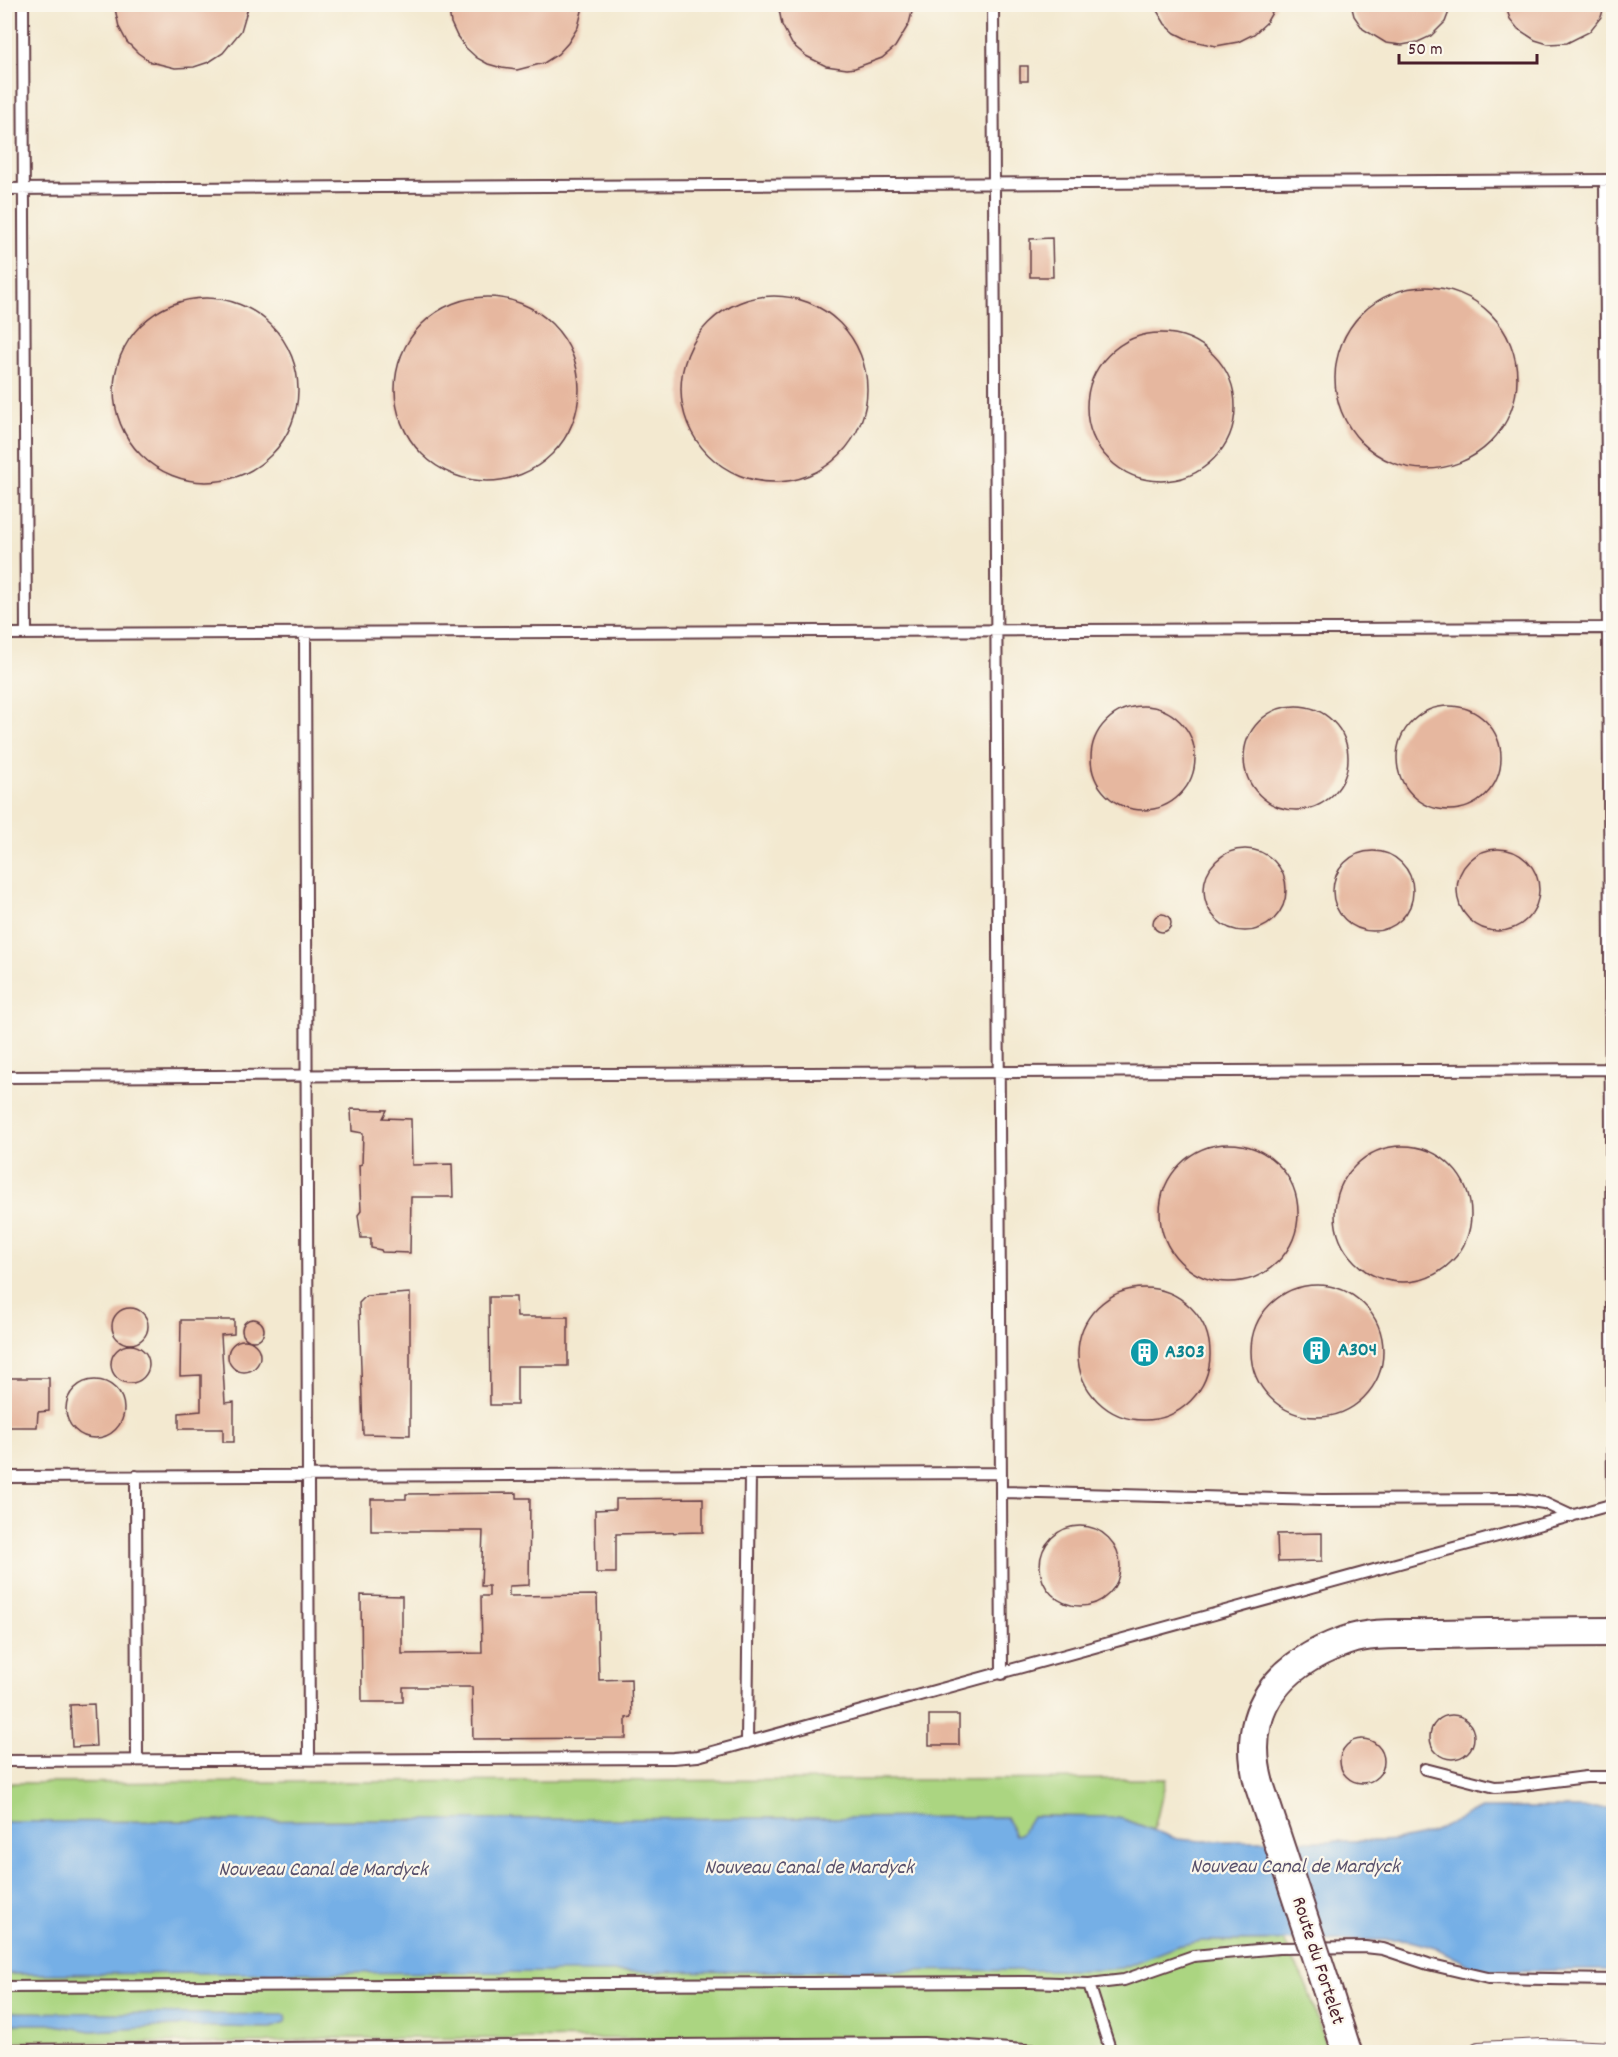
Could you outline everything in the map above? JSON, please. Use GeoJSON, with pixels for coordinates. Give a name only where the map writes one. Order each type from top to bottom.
{"type":"FeatureCollection","features":[{"type":"Feature","properties":{"kind":"main road","name":"Route du Fortelet"},"geometry":{"type":"LineString","coordinates":[[1347,2052],[1259,1784],[1253,1739],[1259,1714],[1266,1701],[1283,1678],[1303,1662],[1346,1641],[1378,1636],[1614,1632]]}},
{"type":"Feature","properties":{"kind":"main road","name":"Route du Fortelet"},"geometry":{"type":"LineString","coordinates":[[1322,1651],[1348,1649],[1614,1651]]}},
{"type":"Feature","properties":{"kind":"street"},"geometry":{"type":"LineString","coordinates":[[1479,2052],[1542,2049],[1614,2052]]}},
{"type":"Feature","properties":{"kind":"lane"},"geometry":{"type":"LineString","coordinates":[[22,4],[26,634]]}},
{"type":"Feature","properties":{"kind":"lane"},"geometry":{"type":"LineString","coordinates":[[993,4],[1002,1674]]}},
{"type":"Feature","properties":{"kind":"lane"},"geometry":{"type":"LineString","coordinates":[[4,189],[1609,180],[1613,1504],[698,1756],[673,1758],[4,1761]]}},
{"type":"Feature","properties":{"kind":"lane"},"geometry":{"type":"LineString","coordinates":[[4,634],[1611,628]]}},
{"type":"Feature","properties":{"kind":"lane"},"geometry":{"type":"LineString","coordinates":[[305,633],[309,1759]]}},
{"type":"Feature","properties":{"kind":"lane"},"geometry":{"type":"LineString","coordinates":[[4,1077],[1612,1069]]}},
{"type":"Feature","properties":{"kind":"lane"},"geometry":{"type":"LineString","coordinates":[[4,1477],[1001,1473]]}},
{"type":"Feature","properties":{"kind":"lane"},"geometry":{"type":"LineString","coordinates":[[747,1743],[750,1474]]}},
{"type":"Feature","properties":{"kind":"lane"},"geometry":{"type":"LineString","coordinates":[[136,1476],[136,1760]]}},
{"type":"Feature","properties":{"kind":"lane"},"geometry":{"type":"LineString","coordinates":[[1001,1491],[1322,1500],[1517,1499],[1544,1503],[1572,1516]]}},
{"type":"Feature","properties":{"kind":"lane"},"geometry":{"type":"LineString","coordinates":[[1425,1768],[1496,1787],[1586,1777],[1614,1777]]}},
{"type":"Feature","properties":{"kind":"lane"},"geometry":{"type":"LineString","coordinates":[[4,1987],[994,1982],[1089,1984],[1124,1980],[1193,1956],[1279,1948],[1365,1947],[1383,1949],[1428,1964],[1488,1978],[1614,1980]]}},
{"type":"Feature","properties":{"kind":"lane"},"geometry":{"type":"LineString","coordinates":[[1089,1984],[1111,2052]]}},
{"type":"Feature","properties":{"kind":"lane"},"geometry":{"type":"LineString","coordinates":[[4,2050],[924,2043],[1054,2052]]}},
{"type":"Feature","properties":{"kind":"green space"},"geometry":{"type":"Polygon","coordinates":[[[1166,1779],[1154,1830],[1111,1817],[1033,1816],[1021,1834],[1015,1835],[1006,1817],[5,1822],[4,1783],[1166,1779]]]}},
{"type":"Feature","properties":{"kind":"green space"},"geometry":{"type":"Polygon","coordinates":[[[1201,1941],[1284,1941],[1308,1989],[1328,2052],[806,2052],[783,2039],[327,2038],[261,2043],[5,2042],[5,2024],[49,2024],[92,2031],[176,2026],[271,2028],[285,2023],[286,2016],[5,2012],[4,1974],[1121,1968],[1177,1946],[1201,1941]]]}},
{"type":"Feature","properties":{"kind":"water","name":"Nouveau Canal de Mardyck"},"geometry":{"type":"Polygon","coordinates":[[[1481,1808],[1613,1808],[1613,1970],[1481,1971],[1436,1948],[1398,1940],[1201,1941],[1177,1946],[1121,1968],[1098,1970],[5,1974],[4,1822],[1006,1817],[1015,1835],[1021,1834],[1032,1816],[1111,1817],[1123,1819],[1177,1839],[1380,1841],[1409,1838],[1433,1832],[1481,1808]]]}},
{"type":"Feature","properties":{"kind":"water"},"geometry":{"type":"Polygon","coordinates":[[[5,2012],[286,2015],[285,2023],[271,2028],[176,2026],[92,2031],[49,2024],[5,2024],[5,2012]]]}},
{"type":"Feature","properties":{"kind":"building"},"geometry":{"type":"Polygon","coordinates":[[[114,4],[249,4],[241,31],[223,53],[209,62],[194,67],[175,68],[151,62],[127,42],[119,27],[114,4]]]}},
{"type":"Feature","properties":{"kind":"building"},"geometry":{"type":"Polygon","coordinates":[[[448,4],[582,4],[582,11],[578,27],[558,54],[544,63],[517,70],[488,64],[465,47],[451,23],[448,4]]]}},
{"type":"Feature","properties":{"kind":"building"},"geometry":{"type":"Polygon","coordinates":[[[778,4],[914,4],[909,24],[895,47],[882,58],[847,69],[826,66],[806,56],[792,44],[782,25],[778,4]]]}},
{"type":"Feature","properties":{"kind":"building"},"geometry":{"type":"Polygon","coordinates":[[[1153,4],[1277,4],[1266,23],[1254,34],[1238,42],[1216,46],[1189,40],[1175,33],[1165,24],[1153,4]]]}},
{"type":"Feature","properties":{"kind":"building"},"geometry":{"type":"Polygon","coordinates":[[[1351,4],[1452,4],[1445,22],[1431,36],[1418,42],[1402,45],[1386,43],[1363,29],[1354,16],[1351,4]]]}},
{"type":"Feature","properties":{"kind":"building"},"geometry":{"type":"Polygon","coordinates":[[[1505,4],[1605,4],[1601,17],[1589,32],[1567,43],[1548,44],[1535,40],[1518,29],[1510,19],[1505,4]]]}},
{"type":"Feature","properties":{"kind":"building"},"geometry":{"type":"Polygon","coordinates":[[[1020,66],[1028,66],[1028,81],[1020,81],[1020,66]]]}},
{"type":"Feature","properties":{"kind":"building"},"geometry":{"type":"Polygon","coordinates":[[[1052,238],[1053,277],[1030,277],[1030,239],[1052,238]]]}},
{"type":"Feature","properties":{"kind":"building"},"geometry":{"type":"Polygon","coordinates":[[[1426,287],[1461,294],[1477,302],[1490,314],[1502,327],[1510,343],[1517,378],[1510,413],[1502,429],[1490,442],[1477,454],[1461,462],[1426,469],[1391,462],[1375,454],[1362,442],[1350,429],[1342,413],[1335,378],[1342,343],[1350,327],[1362,314],[1375,302],[1391,294],[1426,287]]]}},
{"type":"Feature","properties":{"kind":"building"},"geometry":{"type":"Polygon","coordinates":[[[774,296],[809,303],[840,323],[860,354],[867,389],[860,424],[840,455],[809,475],[774,482],[739,475],[708,455],[688,424],[681,389],[688,354],[708,323],[739,303],[774,296]]]}},
{"type":"Feature","properties":{"kind":"building"},"geometry":{"type":"Polygon","coordinates":[[[487,297],[522,304],[552,324],[572,354],[579,389],[572,424],[552,454],[522,474],[487,481],[452,474],[422,454],[402,424],[395,389],[402,354],[422,324],[452,304],[487,297]]]}},
{"type":"Feature","properties":{"kind":"building"},"geometry":{"type":"Polygon","coordinates":[[[206,298],[241,305],[271,325],[291,355],[298,390],[291,425],[271,455],[241,475],[206,482],[171,475],[141,455],[121,425],[114,390],[121,355],[141,325],[171,305],[206,298]]]}},
{"type":"Feature","properties":{"kind":"building"},"geometry":{"type":"Polygon","coordinates":[[[1161,333],[1189,338],[1214,354],[1230,379],[1235,407],[1230,435],[1214,460],[1189,476],[1161,481],[1133,476],[1108,460],[1092,435],[1087,407],[1092,379],[1108,354],[1133,338],[1161,333]]]}},
{"type":"Feature","properties":{"kind":"building"},"geometry":{"type":"Polygon","coordinates":[[[1143,706],[1163,710],[1180,721],[1191,738],[1195,758],[1191,778],[1180,795],[1163,806],[1143,810],[1123,806],[1106,795],[1095,778],[1091,758],[1095,738],[1106,721],[1123,710],[1143,706]]]}},
{"type":"Feature","properties":{"kind":"building"},"geometry":{"type":"Polygon","coordinates":[[[1296,706],[1316,710],[1333,721],[1344,738],[1348,758],[1344,778],[1333,795],[1316,806],[1296,810],[1276,806],[1259,795],[1248,778],[1244,758],[1248,738],[1259,721],[1276,710],[1296,706]]]}},
{"type":"Feature","properties":{"kind":"building"},"geometry":{"type":"Polygon","coordinates":[[[1449,706],[1469,710],[1486,721],[1497,738],[1501,758],[1497,778],[1486,795],[1469,806],[1449,810],[1429,806],[1412,795],[1401,778],[1397,758],[1401,738],[1412,721],[1429,710],[1449,706]]]}},
{"type":"Feature","properties":{"kind":"building"},"geometry":{"type":"Polygon","coordinates":[[[1245,849],[1261,853],[1274,861],[1282,874],[1286,890],[1282,906],[1274,919],[1261,927],[1245,931],[1229,927],[1216,919],[1208,906],[1204,890],[1208,874],[1216,861],[1229,853],[1245,849]]]}},
{"type":"Feature","properties":{"kind":"building"},"geometry":{"type":"Polygon","coordinates":[[[1498,849],[1514,853],[1527,861],[1535,874],[1539,890],[1535,906],[1527,919],[1514,927],[1498,931],[1482,927],[1469,919],[1461,906],[1457,890],[1461,874],[1469,861],[1482,853],[1498,849]]]}},
{"type":"Feature","properties":{"kind":"building"},"geometry":{"type":"Polygon","coordinates":[[[1365,851],[1381,851],[1402,862],[1413,883],[1413,899],[1402,920],[1381,931],[1365,931],[1351,925],[1339,913],[1333,899],[1333,883],[1339,869],[1351,857],[1365,851]]]}},
{"type":"Feature","properties":{"kind":"building"},"geometry":{"type":"Polygon","coordinates":[[[1162,914],[1168,917],[1171,923],[1168,929],[1162,932],[1156,929],[1153,923],[1156,917],[1162,914]]]}},
{"type":"Feature","properties":{"kind":"building"},"geometry":{"type":"Polygon","coordinates":[[[351,1109],[387,1110],[383,1118],[411,1119],[412,1165],[452,1164],[453,1197],[411,1197],[410,1253],[382,1252],[371,1248],[371,1238],[361,1238],[358,1215],[361,1211],[359,1165],[362,1164],[363,1133],[352,1131],[351,1109]]]}},
{"type":"Feature","properties":{"kind":"building"},"geometry":{"type":"Polygon","coordinates":[[[1229,1144],[1255,1149],[1278,1164],[1293,1187],[1298,1213],[1293,1239],[1278,1262],[1255,1277],[1229,1282],[1203,1277],[1180,1262],[1165,1239],[1160,1213],[1165,1187],[1180,1164],[1203,1149],[1229,1144]]]}},
{"type":"Feature","properties":{"kind":"building"},"geometry":{"type":"Polygon","coordinates":[[[1403,1146],[1429,1151],[1451,1166],[1466,1188],[1471,1214],[1466,1240],[1451,1262],[1429,1277],[1403,1282],[1377,1277],[1355,1262],[1340,1240],[1335,1214],[1340,1188],[1355,1166],[1377,1151],[1403,1146]]]}},
{"type":"Feature","properties":{"kind":"building","name":"A304"},"geometry":{"type":"Polygon","coordinates":[[[1317,1285],[1342,1290],[1364,1304],[1378,1326],[1383,1351],[1378,1376],[1364,1398],[1342,1412],[1317,1417],[1292,1412],[1270,1398],[1256,1376],[1251,1351],[1256,1326],[1270,1304],[1292,1290],[1317,1285]]]}},
{"type":"Feature","properties":{"kind":"building","name":"A303"},"geometry":{"type":"Polygon","coordinates":[[[1144,1288],[1169,1293],[1191,1307],[1205,1329],[1210,1354],[1205,1379],[1191,1401],[1169,1415],[1144,1420],[1119,1415],[1097,1401],[1083,1379],[1078,1354],[1083,1329],[1097,1307],[1119,1293],[1144,1288]]]}},
{"type":"Feature","properties":{"kind":"building"},"geometry":{"type":"Polygon","coordinates":[[[410,1293],[410,1435],[363,1434],[359,1303],[366,1296],[410,1293]]]}},
{"type":"Feature","properties":{"kind":"building"},"geometry":{"type":"Polygon","coordinates":[[[489,1297],[516,1297],[517,1317],[568,1317],[568,1366],[517,1366],[517,1405],[490,1405],[489,1297]]]}},
{"type":"Feature","properties":{"kind":"building"},"geometry":{"type":"Polygon","coordinates":[[[130,1308],[143,1313],[148,1326],[143,1339],[130,1344],[117,1339],[112,1326],[117,1313],[130,1308]]]}},
{"type":"Feature","properties":{"kind":"building"},"geometry":{"type":"Polygon","coordinates":[[[253,1319],[261,1322],[264,1330],[261,1338],[253,1341],[245,1338],[242,1330],[245,1322],[253,1319]]]}},
{"type":"Feature","properties":{"kind":"building"},"geometry":{"type":"Polygon","coordinates":[[[181,1320],[234,1320],[234,1334],[221,1335],[225,1403],[234,1402],[234,1442],[223,1442],[223,1429],[179,1429],[179,1413],[201,1411],[201,1375],[180,1376],[181,1320]]]}},
{"type":"Feature","properties":{"kind":"building"},"geometry":{"type":"Polygon","coordinates":[[[244,1340],[255,1345],[260,1356],[255,1367],[244,1372],[233,1367],[228,1356],[233,1345],[244,1340]]]}},
{"type":"Feature","properties":{"kind":"building"},"geometry":{"type":"Polygon","coordinates":[[[130,1345],[143,1351],[149,1364],[143,1377],[130,1383],[117,1377],[111,1364],[117,1351],[130,1345]]]}},
{"type":"Feature","properties":{"kind":"building"},"geometry":{"type":"Polygon","coordinates":[[[4,1378],[49,1378],[49,1411],[38,1412],[37,1427],[7,1427],[7,1430],[4,1430],[4,1378]]]}},
{"type":"Feature","properties":{"kind":"building"},"geometry":{"type":"Polygon","coordinates":[[[89,1380],[101,1380],[116,1388],[124,1403],[124,1415],[116,1430],[101,1438],[89,1438],[74,1430],[66,1415],[66,1403],[74,1388],[89,1380]]]}},
{"type":"Feature","properties":{"kind":"building"},"geometry":{"type":"Polygon","coordinates":[[[517,1493],[517,1498],[530,1498],[529,1585],[509,1586],[509,1596],[597,1595],[599,1680],[631,1679],[632,1717],[626,1718],[626,1738],[473,1739],[472,1687],[403,1687],[403,1702],[362,1702],[361,1595],[402,1596],[402,1654],[482,1653],[481,1596],[489,1596],[489,1586],[481,1586],[483,1531],[371,1531],[371,1499],[406,1499],[406,1494],[517,1493]]]}},
{"type":"Feature","properties":{"kind":"building"},"geometry":{"type":"Polygon","coordinates":[[[703,1498],[703,1532],[616,1534],[616,1573],[596,1573],[595,1510],[616,1509],[616,1499],[703,1498]]]}},
{"type":"Feature","properties":{"kind":"building"},"geometry":{"type":"Polygon","coordinates":[[[1080,1526],[1095,1529],[1108,1538],[1117,1551],[1120,1566],[1117,1581],[1108,1594],[1095,1603],[1080,1606],[1065,1603],[1052,1594],[1043,1581],[1040,1566],[1043,1551],[1052,1538],[1065,1529],[1080,1526]]]}},
{"type":"Feature","properties":{"kind":"building"},"geometry":{"type":"Polygon","coordinates":[[[1322,1533],[1322,1561],[1278,1562],[1277,1534],[1322,1533]]]}},
{"type":"Feature","properties":{"kind":"building"},"geometry":{"type":"Polygon","coordinates":[[[94,1704],[96,1746],[72,1747],[70,1705],[94,1704]]]}},
{"type":"Feature","properties":{"kind":"building"},"geometry":{"type":"Polygon","coordinates":[[[929,1715],[959,1715],[959,1745],[929,1745],[929,1715]]]}},
{"type":"Feature","properties":{"kind":"building"},"geometry":{"type":"Polygon","coordinates":[[[1452,1715],[1467,1722],[1474,1737],[1467,1752],[1452,1759],[1437,1752],[1430,1737],[1437,1722],[1452,1715]]]}},
{"type":"Feature","properties":{"kind":"building"},"geometry":{"type":"Polygon","coordinates":[[[1362,1739],[1377,1746],[1384,1761],[1377,1776],[1362,1783],[1347,1776],[1340,1761],[1347,1746],[1362,1739]]]}},
{"type":"Feature","properties":{"kind":"place","name":"A304"},"geometry":{"type":"Point","coordinates":[1317,1351]}},
{"type":"Feature","properties":{"kind":"place","name":"A303"},"geometry":{"type":"Point","coordinates":[1144,1353]}}]}
